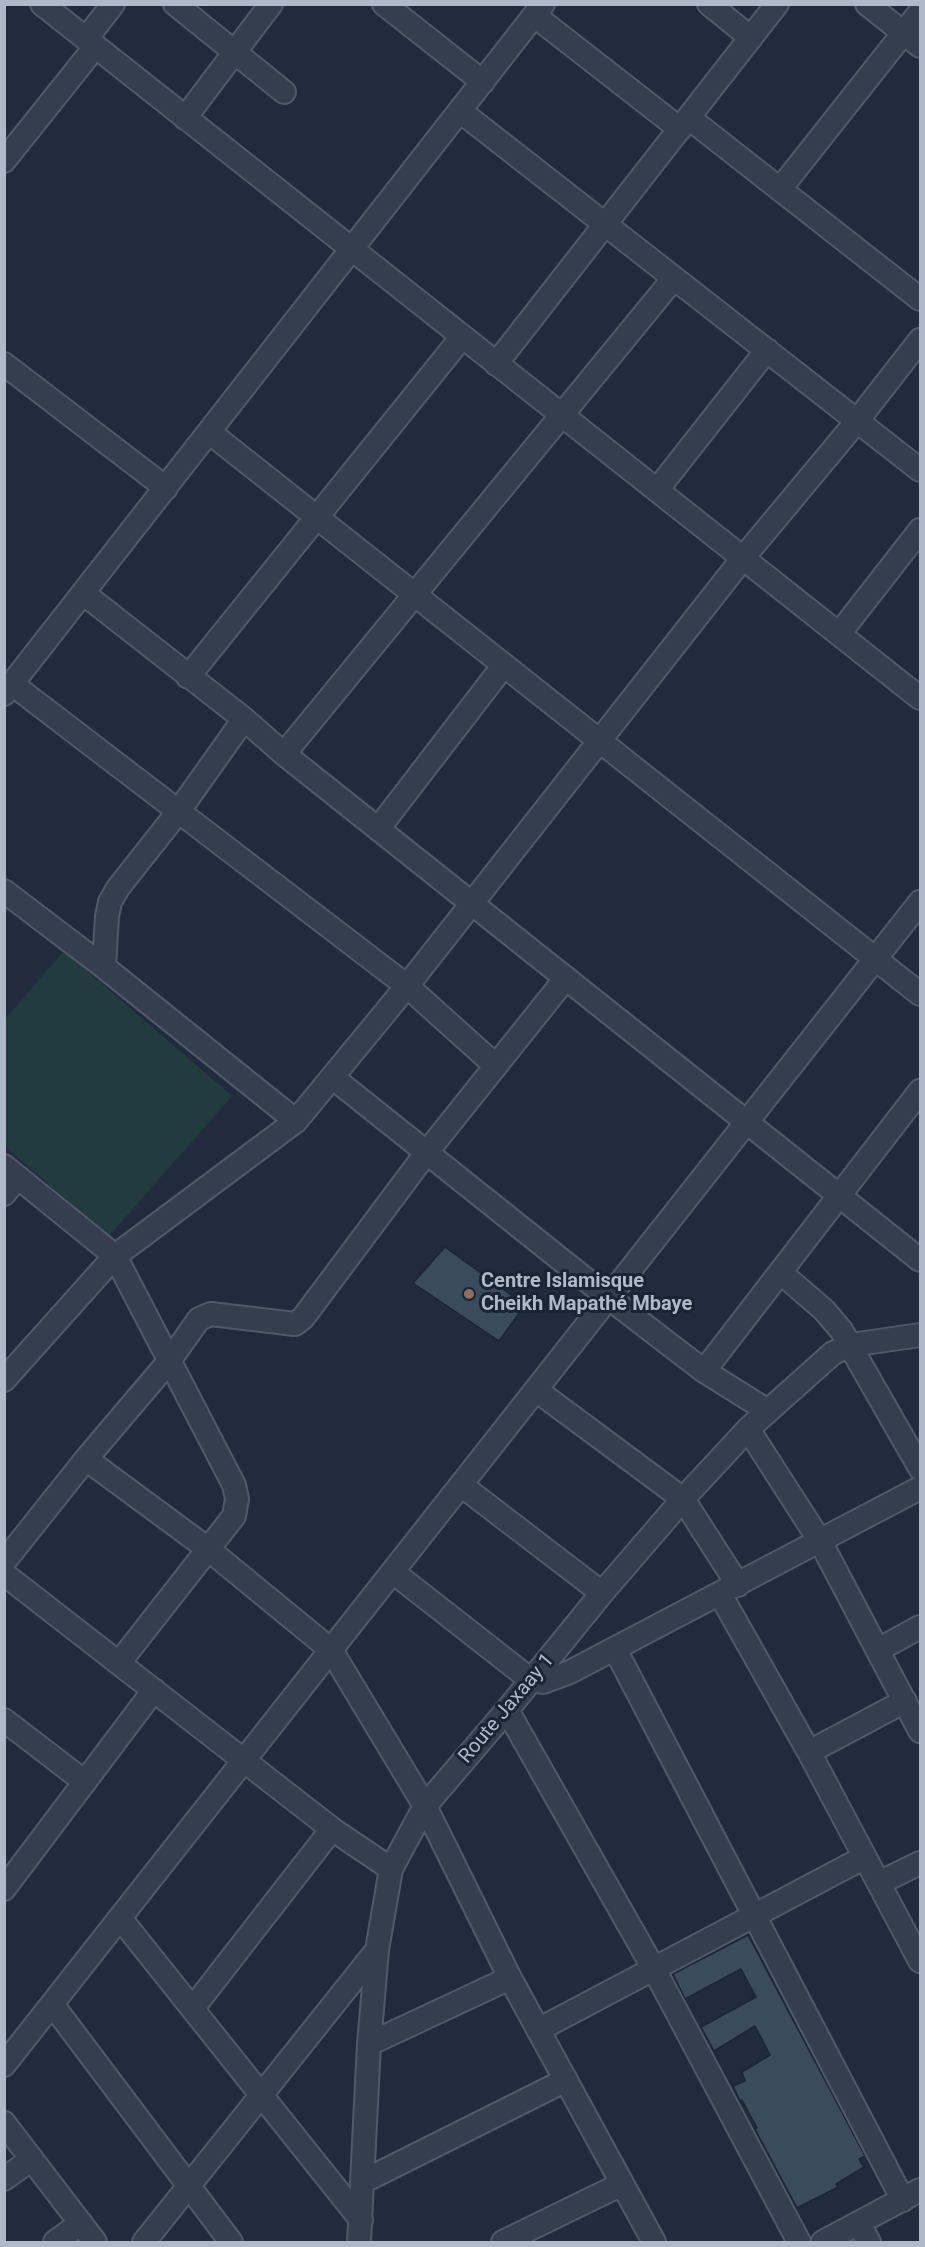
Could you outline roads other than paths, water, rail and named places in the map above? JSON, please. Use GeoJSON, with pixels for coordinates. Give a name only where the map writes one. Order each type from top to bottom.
{"type":"FeatureCollection","features":[{"type":"Feature","properties":{"kind":"street"},"geometry":{"type":"LineString","coordinates":[[42,4],[921,699]]}},
{"type":"Feature","properties":{"kind":"street"},"geometry":{"type":"LineString","coordinates":[[4,161],[91,43],[113,4]]}},
{"type":"Feature","properties":{"kind":"street"},"geometry":{"type":"LineString","coordinates":[[175,4],[284,92]]}},
{"type":"Feature","properties":{"kind":"street"},"geometry":{"type":"LineString","coordinates":[[185,118],[271,4]]}},
{"type":"Feature","properties":{"kind":"street"},"geometry":{"type":"LineString","coordinates":[[384,4],[483,82]]}},
{"type":"Feature","properties":{"kind":"street"},"geometry":{"type":"LineString","coordinates":[[709,4],[751,38]]}},
{"type":"Feature","properties":{"kind":"street"},"geometry":{"type":"LineString","coordinates":[[496,364],[777,4]]}},
{"type":"Feature","properties":{"kind":"street"},"geometry":{"type":"LineString","coordinates":[[867,4],[912,40]]}},
{"type":"Feature","properties":{"kind":"street"},"geometry":{"type":"LineString","coordinates":[[496,1066],[407,986],[178,812],[8,689],[539,10],[684,123],[780,189],[921,298]]}},
{"type":"Feature","properties":{"kind":"street"},"geometry":{"type":"LineString","coordinates":[[780,189],[912,40],[921,12]]}},
{"type":"Feature","properties":{"kind":"street"},"geometry":{"type":"LineString","coordinates":[[460,111],[921,470]]}},
{"type":"Feature","properties":{"kind":"street"},"geometry":{"type":"LineString","coordinates":[[284,754],[674,278]]}},
{"type":"Feature","properties":{"kind":"street"},"geometry":{"type":"LineString","coordinates":[[188,677],[462,337]]}},
{"type":"Feature","properties":{"kind":"street"},"geometry":{"type":"LineString","coordinates":[[4,1380],[115,1256],[296,1121],[407,986],[743,558],[921,340]]}},
{"type":"Feature","properties":{"kind":"street"},"geometry":{"type":"LineString","coordinates":[[657,490],[767,350]]}},
{"type":"Feature","properties":{"kind":"street"},"geometry":{"type":"LineString","coordinates":[[4,364],[166,488]]}},
{"type":"Feature","properties":{"kind":"street"},"geometry":{"type":"LineString","coordinates":[[209,432],[921,994]]}},
{"type":"Feature","properties":{"kind":"street"},"geometry":{"type":"LineString","coordinates":[[839,634],[921,530]]}},
{"type":"Feature","properties":{"kind":"street"},"geometry":{"type":"LineString","coordinates":[[83,593],[921,1260]]}},
{"type":"Feature","properties":{"kind":"street"},"geometry":{"type":"LineString","coordinates":[[378,829],[504,665]]}},
{"type":"Feature","properties":{"kind":"street"},"geometry":{"type":"LineString","coordinates":[[104,967],[110,902],[118,888],[178,812],[244,719]]}},
{"type":"Feature","properties":{"kind":"street"},"geometry":{"type":"LineString","coordinates":[[4,891],[104,967],[296,1121]]}},
{"type":"Feature","properties":{"kind":"street"},"geometry":{"type":"LineString","coordinates":[[4,2065],[921,902]]}},
{"type":"Feature","properties":{"kind":"street"},"geometry":{"type":"LineString","coordinates":[[4,1562],[86,1459],[170,1360],[200,1318],[211,1314],[295,1324],[303,1318],[427,1152],[566,978]]}},
{"type":"Feature","properties":{"kind":"street"},"geometry":{"type":"LineString","coordinates":[[332,1077],[704,1371],[768,1411]]}},
{"type":"Feature","properties":{"kind":"street"},"geometry":{"type":"LineString","coordinates":[[704,1371],[921,1091]]}},
{"type":"Feature","properties":{"kind":"street"},"geometry":{"type":"LineString","coordinates":[[9,1179],[115,1256],[234,1485],[237,1499],[234,1516],[119,1663]]}},
{"type":"Feature","properties":{"kind":"street"},"geometry":{"type":"LineString","coordinates":[[781,1273],[824,1310],[851,1345],[921,1468]]}},
{"type":"Feature","properties":{"kind":"street","name":"Route Jaxaay 1"},"geometry":{"type":"LineString","coordinates":[[359,2242],[376,1950],[391,1869],[425,1806],[602,1593],[683,1499],[748,1429],[833,1353],[851,1345],[921,1335]]}},
{"type":"Feature","properties":{"kind":"street"},"geometry":{"type":"LineString","coordinates":[[536,1390],[683,1499],[809,1752],[921,1961]]}},
{"type":"Feature","properties":{"kind":"street"},"geometry":{"type":"LineString","coordinates":[[748,1429],[820,1541],[921,1731]]}},
{"type":"Feature","properties":{"kind":"street"},"geometry":{"type":"LineString","coordinates":[[86,1459],[208,1549],[331,1650],[425,1806],[510,1978],[654,2242]]}},
{"type":"Feature","properties":{"kind":"street"},"geometry":{"type":"LineString","coordinates":[[461,1485],[602,1593]]}},
{"type":"Feature","properties":{"kind":"street"},"geometry":{"type":"LineString","coordinates":[[393,1572],[531,1680],[552,1681],[921,1488]]}},
{"type":"Feature","properties":{"kind":"street"},"geometry":{"type":"LineString","coordinates":[[4,1574],[332,1829],[391,1869]]}},
{"type":"Feature","properties":{"kind":"street"},"geometry":{"type":"LineString","coordinates":[[878,1650],[921,1627]]}},
{"type":"Feature","properties":{"kind":"street"},"geometry":{"type":"LineString","coordinates":[[615,1649],[754,1916],[912,2195],[864,2233],[823,2242]]}},
{"type":"Feature","properties":{"kind":"street"},"geometry":{"type":"LineString","coordinates":[[4,1889],[154,1690]]}},
{"type":"Feature","properties":{"kind":"street"},"geometry":{"type":"LineString","coordinates":[[809,1752],[905,1701]]}},
{"type":"Feature","properties":{"kind":"street"},"geometry":{"type":"LineString","coordinates":[[507,1710],[654,1969],[799,2242]]}},
{"type":"Feature","properties":{"kind":"street"},"geometry":{"type":"LineString","coordinates":[[4,1720],[85,1782]]}},
{"type":"Feature","properties":{"kind":"street"},"geometry":{"type":"LineString","coordinates":[[193,2008],[332,1829]]}},
{"type":"Feature","properties":{"kind":"street"},"geometry":{"type":"LineString","coordinates":[[538,2030],[865,1857]]}},
{"type":"Feature","properties":{"kind":"street"},"geometry":{"type":"LineString","coordinates":[[879,1883],[921,1863]]}},
{"type":"Feature","properties":{"kind":"street"},"geometry":{"type":"LineString","coordinates":[[120,1918],[361,2220]]}},
{"type":"Feature","properties":{"kind":"street"},"geometry":{"type":"LineString","coordinates":[[144,2242],[376,1950]]}},
{"type":"Feature","properties":{"kind":"street"},"geometry":{"type":"LineString","coordinates":[[369,2044],[510,1978]]}},
{"type":"Feature","properties":{"kind":"street"},"geometry":{"type":"LineString","coordinates":[[52,2004],[231,2242]]}},
{"type":"Feature","properties":{"kind":"street"},"geometry":{"type":"LineString","coordinates":[[362,2182],[566,2080]]}},
{"type":"Feature","properties":{"kind":"street"},"geometry":{"type":"LineString","coordinates":[[4,2123],[95,2242]]}},
{"type":"Feature","properties":{"kind":"street"},"geometry":{"type":"LineString","coordinates":[[4,2179],[32,2159]]}},
{"type":"Feature","properties":{"kind":"street"},"geometry":{"type":"LineString","coordinates":[[503,2242],[622,2184]]}},
{"type":"Feature","properties":{"kind":"street"},"geometry":{"type":"LineString","coordinates":[[55,2242],[81,2223]]}},
{"type":"Feature","properties":{"kind":"place","name":"Centre Islamisque Cheikh Mapathé Mbaye"},"geometry":{"type":"Point","coordinates":[469,1294]}}]}
